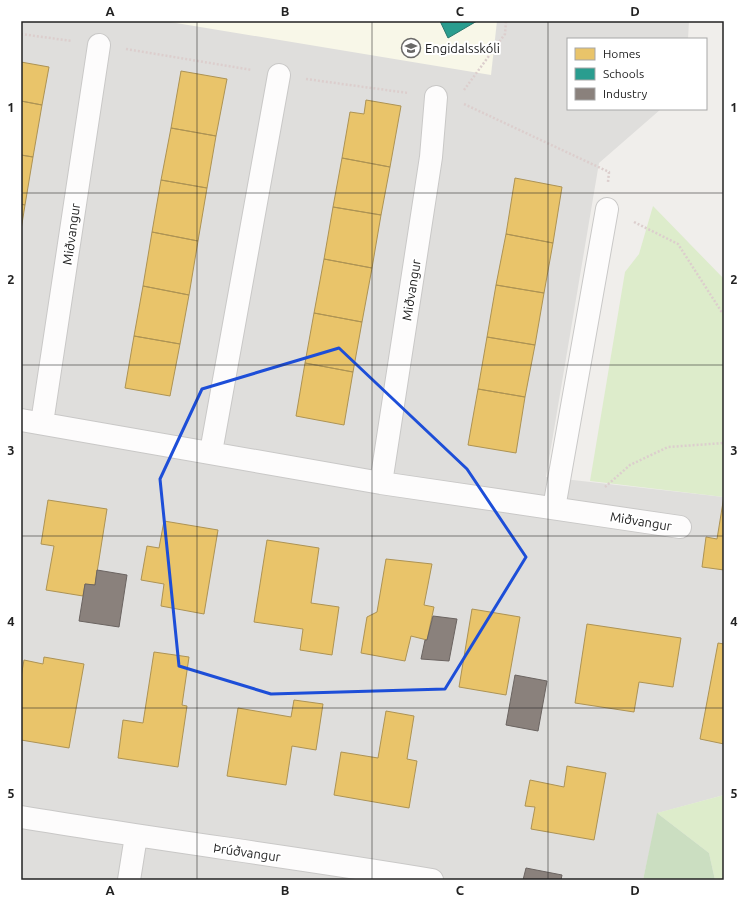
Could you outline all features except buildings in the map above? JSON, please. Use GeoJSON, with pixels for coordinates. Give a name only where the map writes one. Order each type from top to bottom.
{"type":"FeatureCollection","features":[{"type":"Feature","properties":{"kind":"street","name":"Miðvangur"},"geometry":{"type":"LineString","coordinates":[[42,424],[99,45]]}},
{"type":"Feature","properties":{"kind":"street"},"geometry":{"type":"LineString","coordinates":[[211,452],[279,75]]}},
{"type":"Feature","properties":{"kind":"street","name":"Miðvangur"},"geometry":{"type":"LineString","coordinates":[[381,483],[431,157],[446,99]]}},
{"type":"Feature","properties":{"kind":"street"},"geometry":{"type":"LineString","coordinates":[[554,508],[607,209]]}},
{"type":"Feature","properties":{"kind":"street","name":"Miðvangur"},"geometry":{"type":"LineString","coordinates":[[21,420],[211,452],[381,483],[680,527]]}},
{"type":"Feature","properties":{"kind":"street","name":"Þrúðvangur"},"geometry":{"type":"LineString","coordinates":[[21,817],[357,874],[432,880]]}},
{"type":"Feature","properties":{"kind":"street"},"geometry":{"type":"LineString","coordinates":[[129,880],[136,836]]}},
{"type":"Feature","properties":{"kind":"path"},"geometry":{"type":"LineString","coordinates":[[446,99],[505,34],[506,21]]}},
{"type":"Feature","properties":{"kind":"path"},"geometry":{"type":"LineString","coordinates":[[21,34],[99,45],[279,75],[446,99],[609,172],[607,209],[678,244],[724,314]]}},
{"type":"Feature","properties":{"kind":"path"},"geometry":{"type":"LineString","coordinates":[[590,513],[603,490],[630,465],[668,447],[724,443]]}},
{"type":"Feature","properties":{"kind":"highlighted area"},"geometry":{"type":"Polygon","coordinates":[[[339,348],[467,469],[526,557],[445,689],[271,694],[179,666],[160,479],[202,389],[339,348]]]}},
{"type":"Feature","properties":{"kind":"shaded area"},"geometry":{"type":"Polygon","coordinates":[[[21,21],[689,21],[688,38],[567,38],[567,110],[660,110],[599,163],[546,477],[724,497],[724,795],[658,813],[643,880],[21,880],[21,21]]]}},
{"type":"Feature","properties":{"kind":"shaded area","name":"Engidalsskóli"},"geometry":{"type":"Polygon","coordinates":[[[164,21],[497,21],[491,75],[164,21]]]}},
{"type":"Feature","properties":{"kind":"green space"},"geometry":{"type":"Polygon","coordinates":[[[653,206],[724,279],[724,497],[590,481],[625,272],[639,254],[653,206]]]}},
{"type":"Feature","properties":{"kind":"green space"},"geometry":{"type":"Polygon","coordinates":[[[724,795],[724,880],[715,880],[709,853],[657,813],[724,795]]]}},
{"type":"Feature","properties":{"kind":"green space"},"geometry":{"type":"Polygon","coordinates":[[[657,813],[709,853],[715,880],[643,880],[657,813]]]}},
{"type":"Feature","properties":{"kind":"place","name":"Engidalsskóli"},"geometry":{"type":"Point","coordinates":[411,48]}}]}
